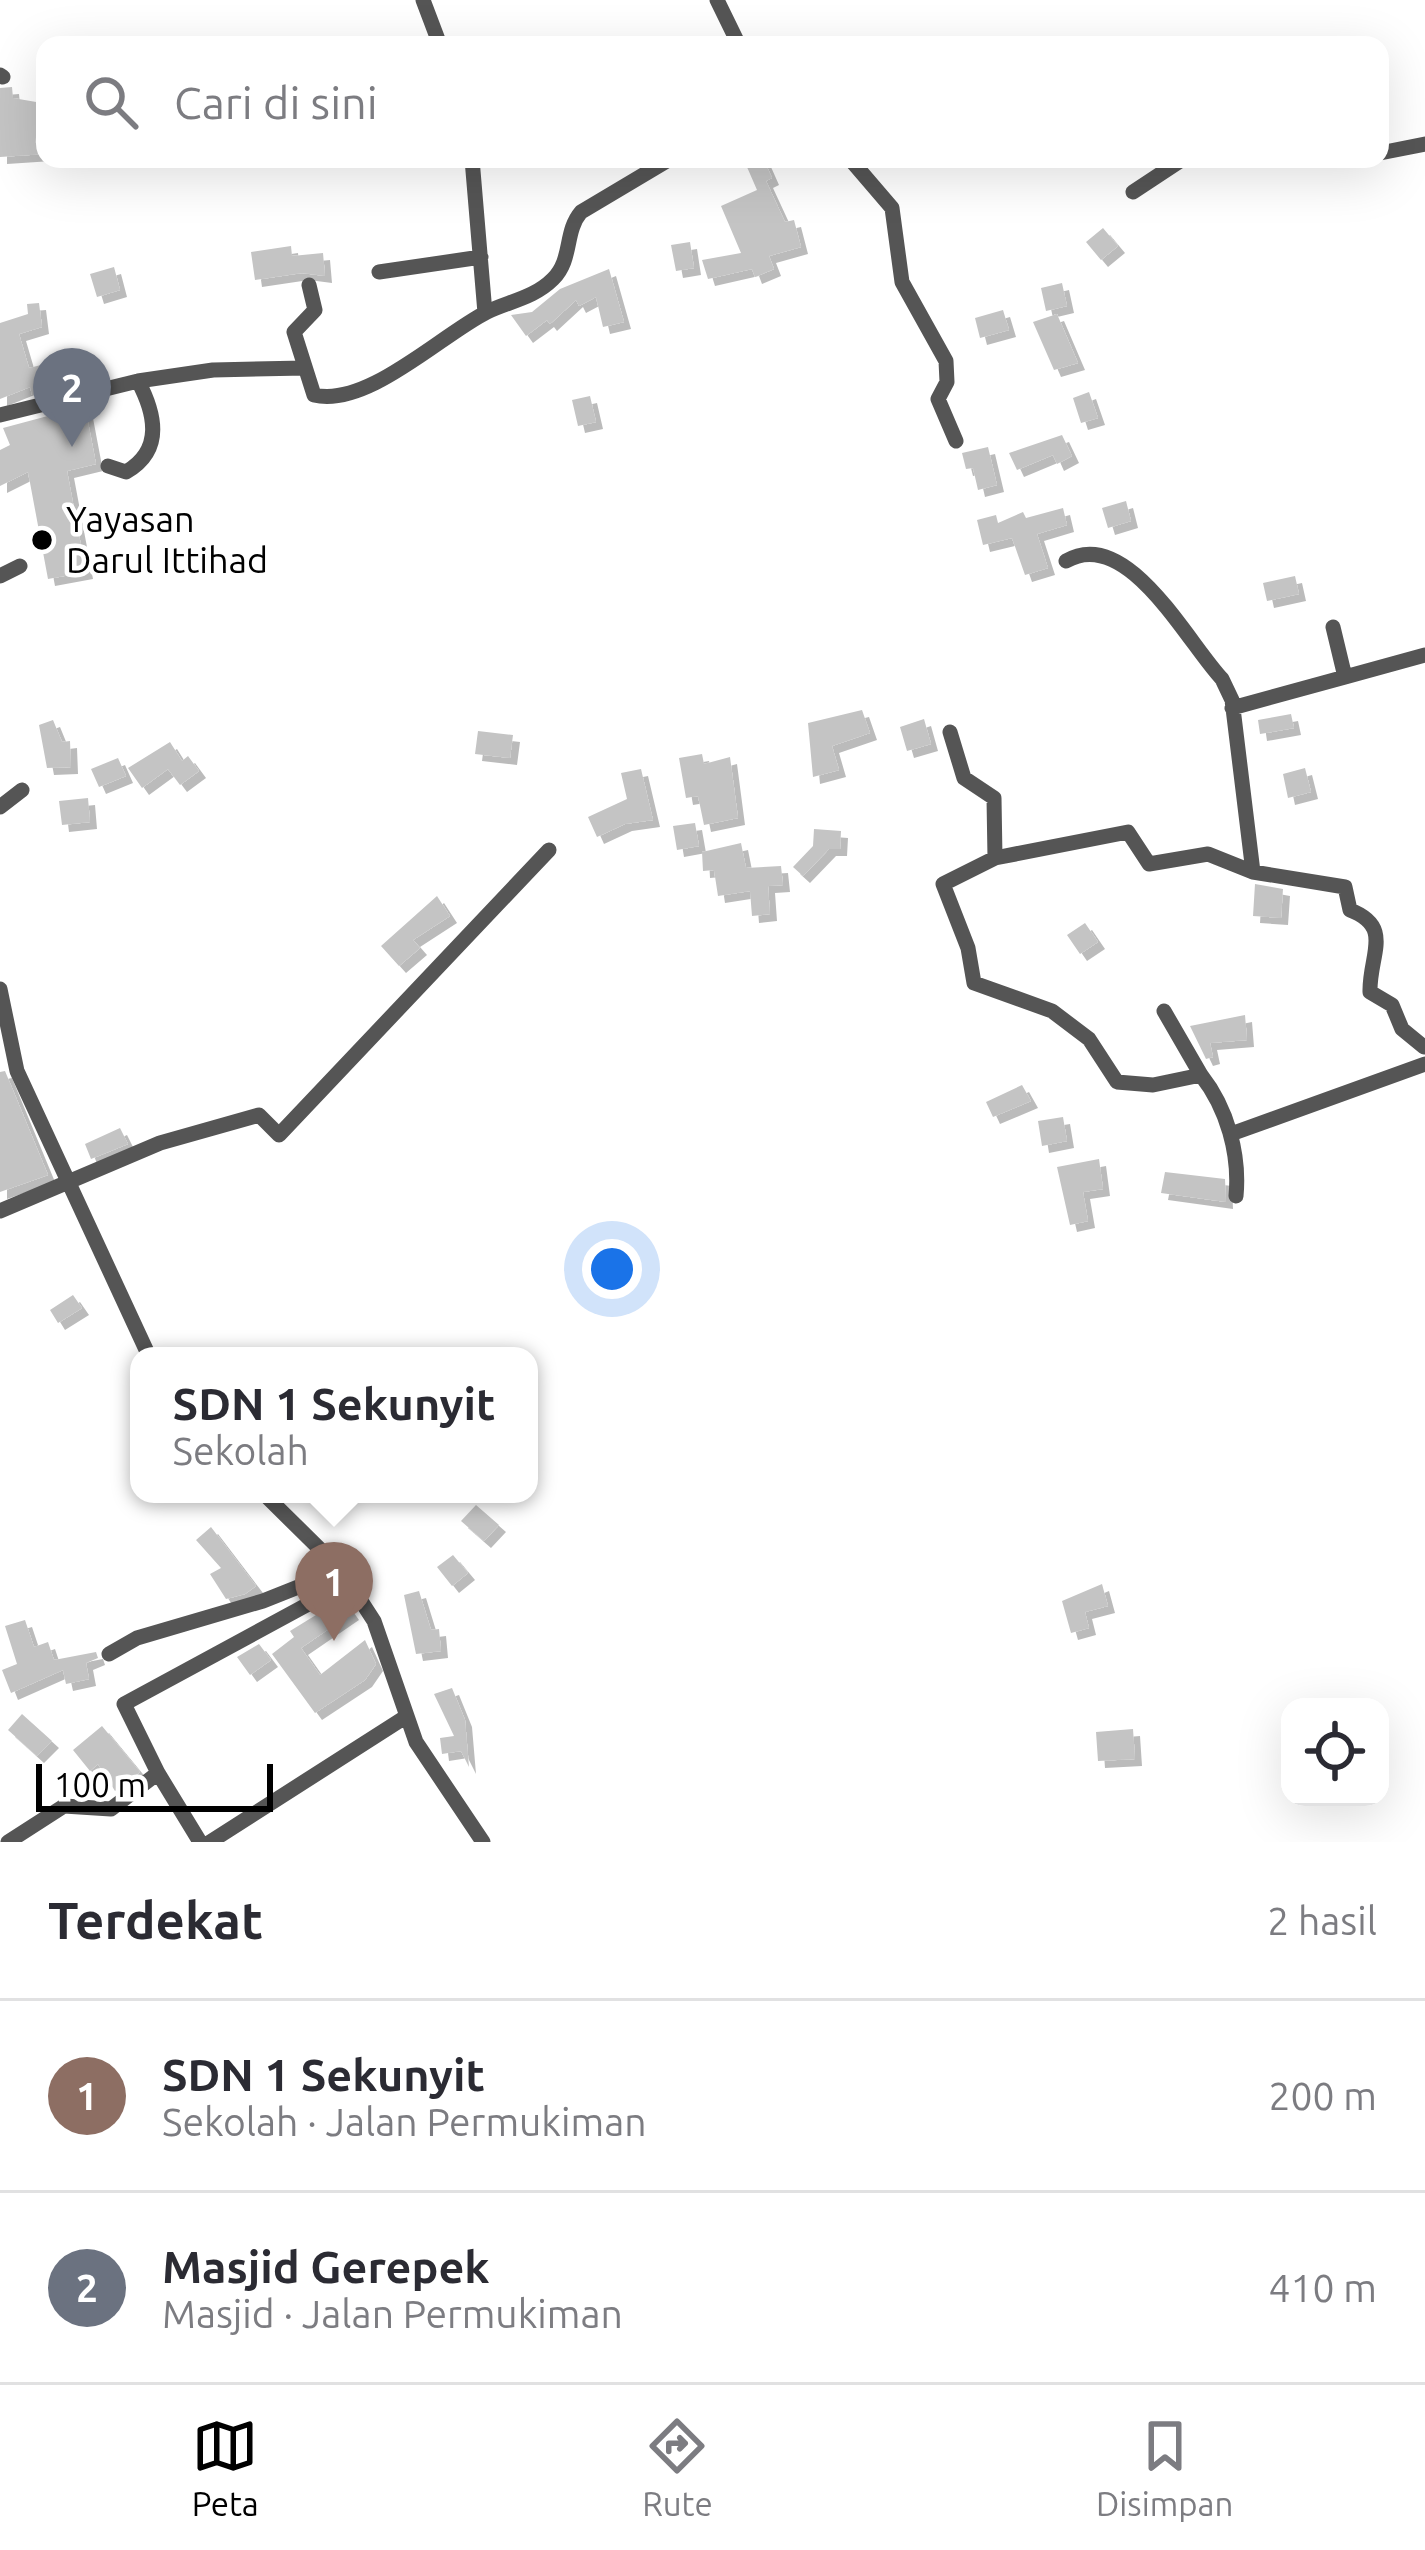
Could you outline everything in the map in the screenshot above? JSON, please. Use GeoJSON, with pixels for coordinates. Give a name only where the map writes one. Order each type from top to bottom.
{"type":"FeatureCollection","features":[{"type":"Feature","properties":{"kind":"street"},"geometry":{"type":"LineString","coordinates":[[423,0],[437,36]]}},
{"type":"Feature","properties":{"kind":"street"},"geometry":{"type":"LineString","coordinates":[[717,0],[735,36]]}},
{"type":"Feature","properties":{"kind":"street"},"geometry":{"type":"LineString","coordinates":[[1389,151],[1425,144]]}},
{"type":"Feature","properties":{"kind":"street"},"geometry":{"type":"LineString","coordinates":[[473,168],[485,314]]}},
{"type":"Feature","properties":{"kind":"street"},"geometry":{"type":"LineString","coordinates":[[309,285],[315,310],[294,332],[304,368],[317,398],[352,391],[380,381],[485,314],[550,282],[567,261],[573,222],[581,212],[655,168]]}},
{"type":"Feature","properties":{"kind":"street"},"geometry":{"type":"LineString","coordinates":[[858,168],[892,208],[902,282],[946,361],[946,382],[938,399],[956,440]]}},
{"type":"Feature","properties":{"kind":"street"},"geometry":{"type":"LineString","coordinates":[[1133,192],[1169,168]]}},
{"type":"Feature","properties":{"kind":"street"},"geometry":{"type":"LineString","coordinates":[[379,272],[481,257]]}},
{"type":"Feature","properties":{"kind":"street"},"geometry":{"type":"LineString","coordinates":[[0,415],[138,381],[213,370],[304,368]]}},
{"type":"Feature","properties":{"kind":"street"},"geometry":{"type":"LineString","coordinates":[[108,466],[126,472],[134,468],[154,433],[155,416],[138,381]]}},
{"type":"Feature","properties":{"kind":"street"},"geometry":{"type":"LineString","coordinates":[[1066,561],[1084,553],[1125,564],[1139,575],[1222,679],[1232,708],[1253,872]]}},
{"type":"Feature","properties":{"kind":"street"},"geometry":{"type":"LineString","coordinates":[[0,576],[20,566]]}},
{"type":"Feature","properties":{"kind":"street"},"geometry":{"type":"LineString","coordinates":[[1333,627],[1345,677]]}},
{"type":"Feature","properties":{"kind":"street"},"geometry":{"type":"LineString","coordinates":[[1232,708],[1425,655]]}},
{"type":"Feature","properties":{"kind":"street"},"geometry":{"type":"LineString","coordinates":[[950,731],[964,778],[994,798],[995,858]]}},
{"type":"Feature","properties":{"kind":"street"},"geometry":{"type":"LineString","coordinates":[[0,807],[22,790]]}},
{"type":"Feature","properties":{"kind":"street"},"geometry":{"type":"LineString","coordinates":[[1201,1075],[1153,1085],[1117,1082],[1089,1039],[1052,1011],[974,983],[968,948],[943,884],[995,858],[1128,832],[1149,864],[1208,854],[1253,872],[1346,887],[1350,910],[1369,917],[1376,931],[1370,992],[1390,1003],[1402,1029],[1425,1049]]}},
{"type":"Feature","properties":{"kind":"street"},"geometry":{"type":"LineString","coordinates":[[0,1211],[160,1143],[259,1115],[279,1135],[549,850]]}},
{"type":"Feature","properties":{"kind":"street"},"geometry":{"type":"LineString","coordinates":[[0,989],[17,1071],[65,1184],[145,1347]]}},
{"type":"Feature","properties":{"kind":"street"},"geometry":{"type":"LineString","coordinates":[[1164,1011],[1222,1105],[1232,1134],[1236,1196]]}},
{"type":"Feature","properties":{"kind":"street"},"geometry":{"type":"LineString","coordinates":[[1232,1134],[1425,1064]]}},
{"type":"Feature","properties":{"kind":"street"},"geometry":{"type":"LineString","coordinates":[[273,1503],[345,1576],[374,1621],[407,1716],[435,1777],[483,1842]]}},
{"type":"Feature","properties":{"kind":"street"},"geometry":{"type":"LineString","coordinates":[[109,1654],[137,1638],[345,1576]]}},
{"type":"Feature","properties":{"kind":"street"},"geometry":{"type":"LineString","coordinates":[[200,1842],[122,1706],[345,1576]]}},
{"type":"Feature","properties":{"kind":"street"},"geometry":{"type":"LineString","coordinates":[[210,1842],[407,1716]]}},
{"type":"Feature","properties":{"kind":"street"},"geometry":{"type":"LineString","coordinates":[[8,1842],[64,1806],[111,1808],[158,1773]]}},
{"type":"Feature","properties":{"kind":"building"},"geometry":{"type":"Polygon","coordinates":[[[12,87],[13,98],[36,102],[36,155],[0,157],[0,88],[12,87]]]}},
{"type":"Feature","properties":{"kind":"building"},"geometry":{"type":"Polygon","coordinates":[[[747,168],[768,168],[772,178],[766,181],[785,222],[794,220],[801,247],[769,256],[774,269],[755,277],[752,269],[708,279],[702,260],[741,253],[721,206],[757,190],[747,168]]]}},
{"type":"Feature","properties":{"kind":"building"},"geometry":{"type":"Polygon","coordinates":[[[1103,228],[1118,246],[1101,260],[1086,242],[1103,228]]]}},
{"type":"Feature","properties":{"kind":"building"},"geometry":{"type":"Polygon","coordinates":[[[690,242],[694,268],[676,271],[671,245],[690,242]]]}},
{"type":"Feature","properties":{"kind":"building"},"geometry":{"type":"Polygon","coordinates":[[[291,246],[292,256],[323,253],[325,276],[302,273],[255,280],[251,252],[291,246]]]}},
{"type":"Feature","properties":{"kind":"building"},"geometry":{"type":"Polygon","coordinates":[[[114,267],[120,290],[97,297],[90,274],[114,267]]]}},
{"type":"Feature","properties":{"kind":"building"},"geometry":{"type":"Polygon","coordinates":[[[609,269],[624,322],[603,327],[596,297],[579,306],[576,300],[550,324],[547,320],[526,336],[511,315],[532,312],[560,289],[609,269]]]}},
{"type":"Feature","properties":{"kind":"building"},"geometry":{"type":"Polygon","coordinates":[[[1062,283],[1067,306],[1046,311],[1041,288],[1062,283]]]}},
{"type":"Feature","properties":{"kind":"building"},"geometry":{"type":"Polygon","coordinates":[[[39,303],[42,327],[19,334],[29,368],[49,363],[55,389],[32,395],[30,387],[0,399],[0,323],[28,314],[27,304],[39,303]]]}},
{"type":"Feature","properties":{"kind":"building"},"geometry":{"type":"Polygon","coordinates":[[[1003,310],[1009,330],[980,338],[975,318],[1003,310]]]}},
{"type":"Feature","properties":{"kind":"building"},"geometry":{"type":"Polygon","coordinates":[[[1057,314],[1078,363],[1054,370],[1033,322],[1057,314]]]}},
{"type":"Feature","properties":{"kind":"building"},"geometry":{"type":"Polygon","coordinates":[[[1089,392],[1098,418],[1081,423],[1073,398],[1089,392]]]}},
{"type":"Feature","properties":{"kind":"building"},"geometry":{"type":"Polygon","coordinates":[[[590,396],[596,422],[578,426],[572,400],[590,396]]]}},
{"type":"Feature","properties":{"kind":"building"},"geometry":{"type":"Polygon","coordinates":[[[85,406],[96,464],[67,471],[86,572],[48,579],[28,472],[0,486],[0,450],[10,445],[3,428],[85,406]]]}},
{"type":"Feature","properties":{"kind":"building"},"geometry":{"type":"Polygon","coordinates":[[[1062,435],[1072,456],[1057,464],[1053,455],[1017,470],[1009,453],[1062,435]]]}},
{"type":"Feature","properties":{"kind":"building"},"geometry":{"type":"Polygon","coordinates":[[[988,447],[997,485],[978,490],[973,468],[966,469],[962,453],[988,447]]]}},
{"type":"Feature","properties":{"kind":"building"},"geometry":{"type":"Polygon","coordinates":[[[1126,501],[1131,521],[1108,528],[1102,508],[1126,501]]]}},
{"type":"Feature","properties":{"kind":"building"},"geometry":{"type":"Polygon","coordinates":[[[1063,508],[1067,525],[1037,534],[1048,568],[1025,575],[1012,538],[983,545],[977,520],[996,515],[998,523],[1023,512],[1026,518],[1063,508]]]}},
{"type":"Feature","properties":{"kind":"building"},"geometry":{"type":"Polygon","coordinates":[[[1295,576],[1299,594],[1267,601],[1263,583],[1295,576]]]}},
{"type":"Feature","properties":{"kind":"building"},"geometry":{"type":"Polygon","coordinates":[[[862,710],[870,733],[832,746],[839,770],[813,777],[808,723],[862,710]]]}},
{"type":"Feature","properties":{"kind":"building"},"geometry":{"type":"Polygon","coordinates":[[[1291,714],[1294,728],[1260,734],[1258,720],[1291,714]]]}},
{"type":"Feature","properties":{"kind":"building"},"geometry":{"type":"Polygon","coordinates":[[[924,719],[931,744],[907,751],[900,727],[924,719]]]}},
{"type":"Feature","properties":{"kind":"building"},"geometry":{"type":"Polygon","coordinates":[[[53,720],[62,742],[70,741],[71,767],[47,768],[39,725],[53,720]]]}},
{"type":"Feature","properties":{"kind":"building"},"geometry":{"type":"Polygon","coordinates":[[[478,731],[513,735],[510,758],[475,754],[478,731]]]}},
{"type":"Feature","properties":{"kind":"building"},"geometry":{"type":"Polygon","coordinates":[[[170,742],[182,761],[188,756],[199,771],[180,785],[168,769],[142,788],[128,768],[170,742]]]}},
{"type":"Feature","properties":{"kind":"building"},"geometry":{"type":"Polygon","coordinates":[[[702,754],[704,764],[730,757],[738,818],[704,825],[698,796],[686,798],[679,758],[702,754]]]}},
{"type":"Feature","properties":{"kind":"building"},"geometry":{"type":"Polygon","coordinates":[[[118,758],[126,776],[99,787],[91,769],[118,758]]]}},
{"type":"Feature","properties":{"kind":"building"},"geometry":{"type":"Polygon","coordinates":[[[1305,768],[1311,792],[1288,798],[1283,774],[1305,768]]]}},
{"type":"Feature","properties":{"kind":"building"},"geometry":{"type":"Polygon","coordinates":[[[641,769],[653,820],[625,824],[597,837],[588,817],[627,799],[621,773],[641,769]]]}},
{"type":"Feature","properties":{"kind":"building"},"geometry":{"type":"Polygon","coordinates":[[[88,798],[90,822],[62,825],[59,801],[88,798]]]}},
{"type":"Feature","properties":{"kind":"building"},"geometry":{"type":"Polygon","coordinates":[[[695,823],[699,846],[677,850],[673,826],[695,823]]]}},
{"type":"Feature","properties":{"kind":"building"},"geometry":{"type":"Polygon","coordinates":[[[814,829],[841,831],[840,849],[829,849],[803,876],[793,867],[813,846],[814,829]]]}},
{"type":"Feature","properties":{"kind":"building"},"geometry":{"type":"Polygon","coordinates":[[[741,843],[746,868],[781,866],[783,885],[768,886],[770,914],[752,916],[750,891],[718,896],[714,870],[703,871],[702,852],[741,843]]]}},
{"type":"Feature","properties":{"kind":"building"},"geometry":{"type":"Polygon","coordinates":[[[1255,884],[1283,889],[1281,918],[1253,916],[1255,884]]]}},
{"type":"Feature","properties":{"kind":"building"},"geometry":{"type":"Polygon","coordinates":[[[437,896],[450,916],[413,940],[420,948],[399,966],[381,946],[437,896]]]}},
{"type":"Feature","properties":{"kind":"building"},"geometry":{"type":"Polygon","coordinates":[[[1085,923],[1098,942],[1080,954],[1067,935],[1085,923]]]}},
{"type":"Feature","properties":{"kind":"building"},"geometry":{"type":"Polygon","coordinates":[[[1245,1015],[1247,1040],[1210,1043],[1213,1057],[1206,1059],[1190,1026],[1245,1015]]]}},
{"type":"Feature","properties":{"kind":"building"},"geometry":{"type":"Polygon","coordinates":[[[5,1071],[48,1175],[0,1192],[0,1072],[5,1071]]]}},
{"type":"Feature","properties":{"kind":"building"},"geometry":{"type":"Polygon","coordinates":[[[1022,1085],[1031,1101],[993,1117],[986,1102],[1022,1085]]]}},
{"type":"Feature","properties":{"kind":"building"},"geometry":{"type":"Polygon","coordinates":[[[1063,1117],[1067,1141],[1042,1146],[1038,1121],[1063,1117]]]}},
{"type":"Feature","properties":{"kind":"building"},"geometry":{"type":"Polygon","coordinates":[[[120,1128],[128,1144],[91,1159],[85,1144],[120,1128]]]}},
{"type":"Feature","properties":{"kind":"building"},"geometry":{"type":"Polygon","coordinates":[[[1099,1159],[1103,1189],[1083,1192],[1088,1221],[1070,1225],[1057,1167],[1099,1159]]]}},
{"type":"Feature","properties":{"kind":"building"},"geometry":{"type":"Polygon","coordinates":[[[1165,1172],[1225,1179],[1226,1202],[1161,1193],[1165,1172]]]}},
{"type":"Feature","properties":{"kind":"building"},"geometry":{"type":"Polygon","coordinates":[[[73,1295],[82,1308],[58,1323],[50,1310],[73,1295]]]}},
{"type":"Feature","properties":{"kind":"building"},"geometry":{"type":"Polygon","coordinates":[[[476,1505],[499,1525],[484,1541],[461,1521],[476,1505]]]}},
{"type":"Feature","properties":{"kind":"building"},"geometry":{"type":"Polygon","coordinates":[[[211,1527],[256,1586],[245,1594],[226,1599],[210,1574],[221,1568],[196,1540],[211,1527]]]}},
{"type":"Feature","properties":{"kind":"building"},"geometry":{"type":"Polygon","coordinates":[[[453,1555],[468,1573],[452,1586],[437,1567],[453,1555]]]}},
{"type":"Feature","properties":{"kind":"building"},"geometry":{"type":"Polygon","coordinates":[[[1102,1584],[1108,1606],[1085,1612],[1089,1628],[1071,1633],[1062,1601],[1102,1584]]]}},
{"type":"Feature","properties":{"kind":"building"},"geometry":{"type":"Polygon","coordinates":[[[419,1591],[431,1630],[439,1629],[441,1651],[416,1654],[404,1595],[419,1591]]]}},
{"type":"Feature","properties":{"kind":"building"},"geometry":{"type":"Polygon","coordinates":[[[342,1599],[352,1613],[301,1648],[320,1675],[365,1640],[376,1664],[365,1680],[315,1713],[272,1654],[294,1637],[290,1631],[342,1599]]]}},
{"type":"Feature","properties":{"kind":"building"},"geometry":{"type":"Polygon","coordinates":[[[25,1620],[34,1647],[48,1642],[54,1660],[96,1652],[98,1658],[86,1663],[89,1679],[66,1684],[63,1670],[11,1693],[2,1670],[17,1664],[5,1626],[25,1620]]]}},
{"type":"Feature","properties":{"kind":"building"},"geometry":{"type":"Polygon","coordinates":[[[259,1644],[271,1660],[250,1675],[237,1657],[259,1644]]]}},
{"type":"Feature","properties":{"kind":"building"},"geometry":{"type":"Polygon","coordinates":[[[452,1688],[465,1720],[469,1767],[461,1751],[442,1754],[440,1738],[454,1736],[434,1694],[452,1688]]]}},
{"type":"Feature","properties":{"kind":"building"},"geometry":{"type":"Polygon","coordinates":[[[22,1714],[52,1741],[37,1756],[8,1730],[22,1714]]]}},
{"type":"Feature","properties":{"kind":"building"},"geometry":{"type":"Polygon","coordinates":[[[102,1726],[140,1772],[115,1791],[98,1764],[90,1771],[73,1750],[102,1726]]]}},
{"type":"Feature","properties":{"kind":"building"},"geometry":{"type":"Polygon","coordinates":[[[1133,1729],[1135,1759],[1098,1761],[1096,1732],[1133,1729]]]}},
{"type":"Feature","properties":{"kind":"place","name":"Masjid Gerepek"},"geometry":{"type":"Point","coordinates":[72,447]}},
{"type":"Feature","properties":{"kind":"place","name":"Yayasan Darul Ittihad"},"geometry":{"type":"Point","coordinates":[42,540]}},
{"type":"Feature","properties":{"kind":"place","name":"SDN 1 Sekunyit"},"geometry":{"type":"Point","coordinates":[334,1641]}}]}
